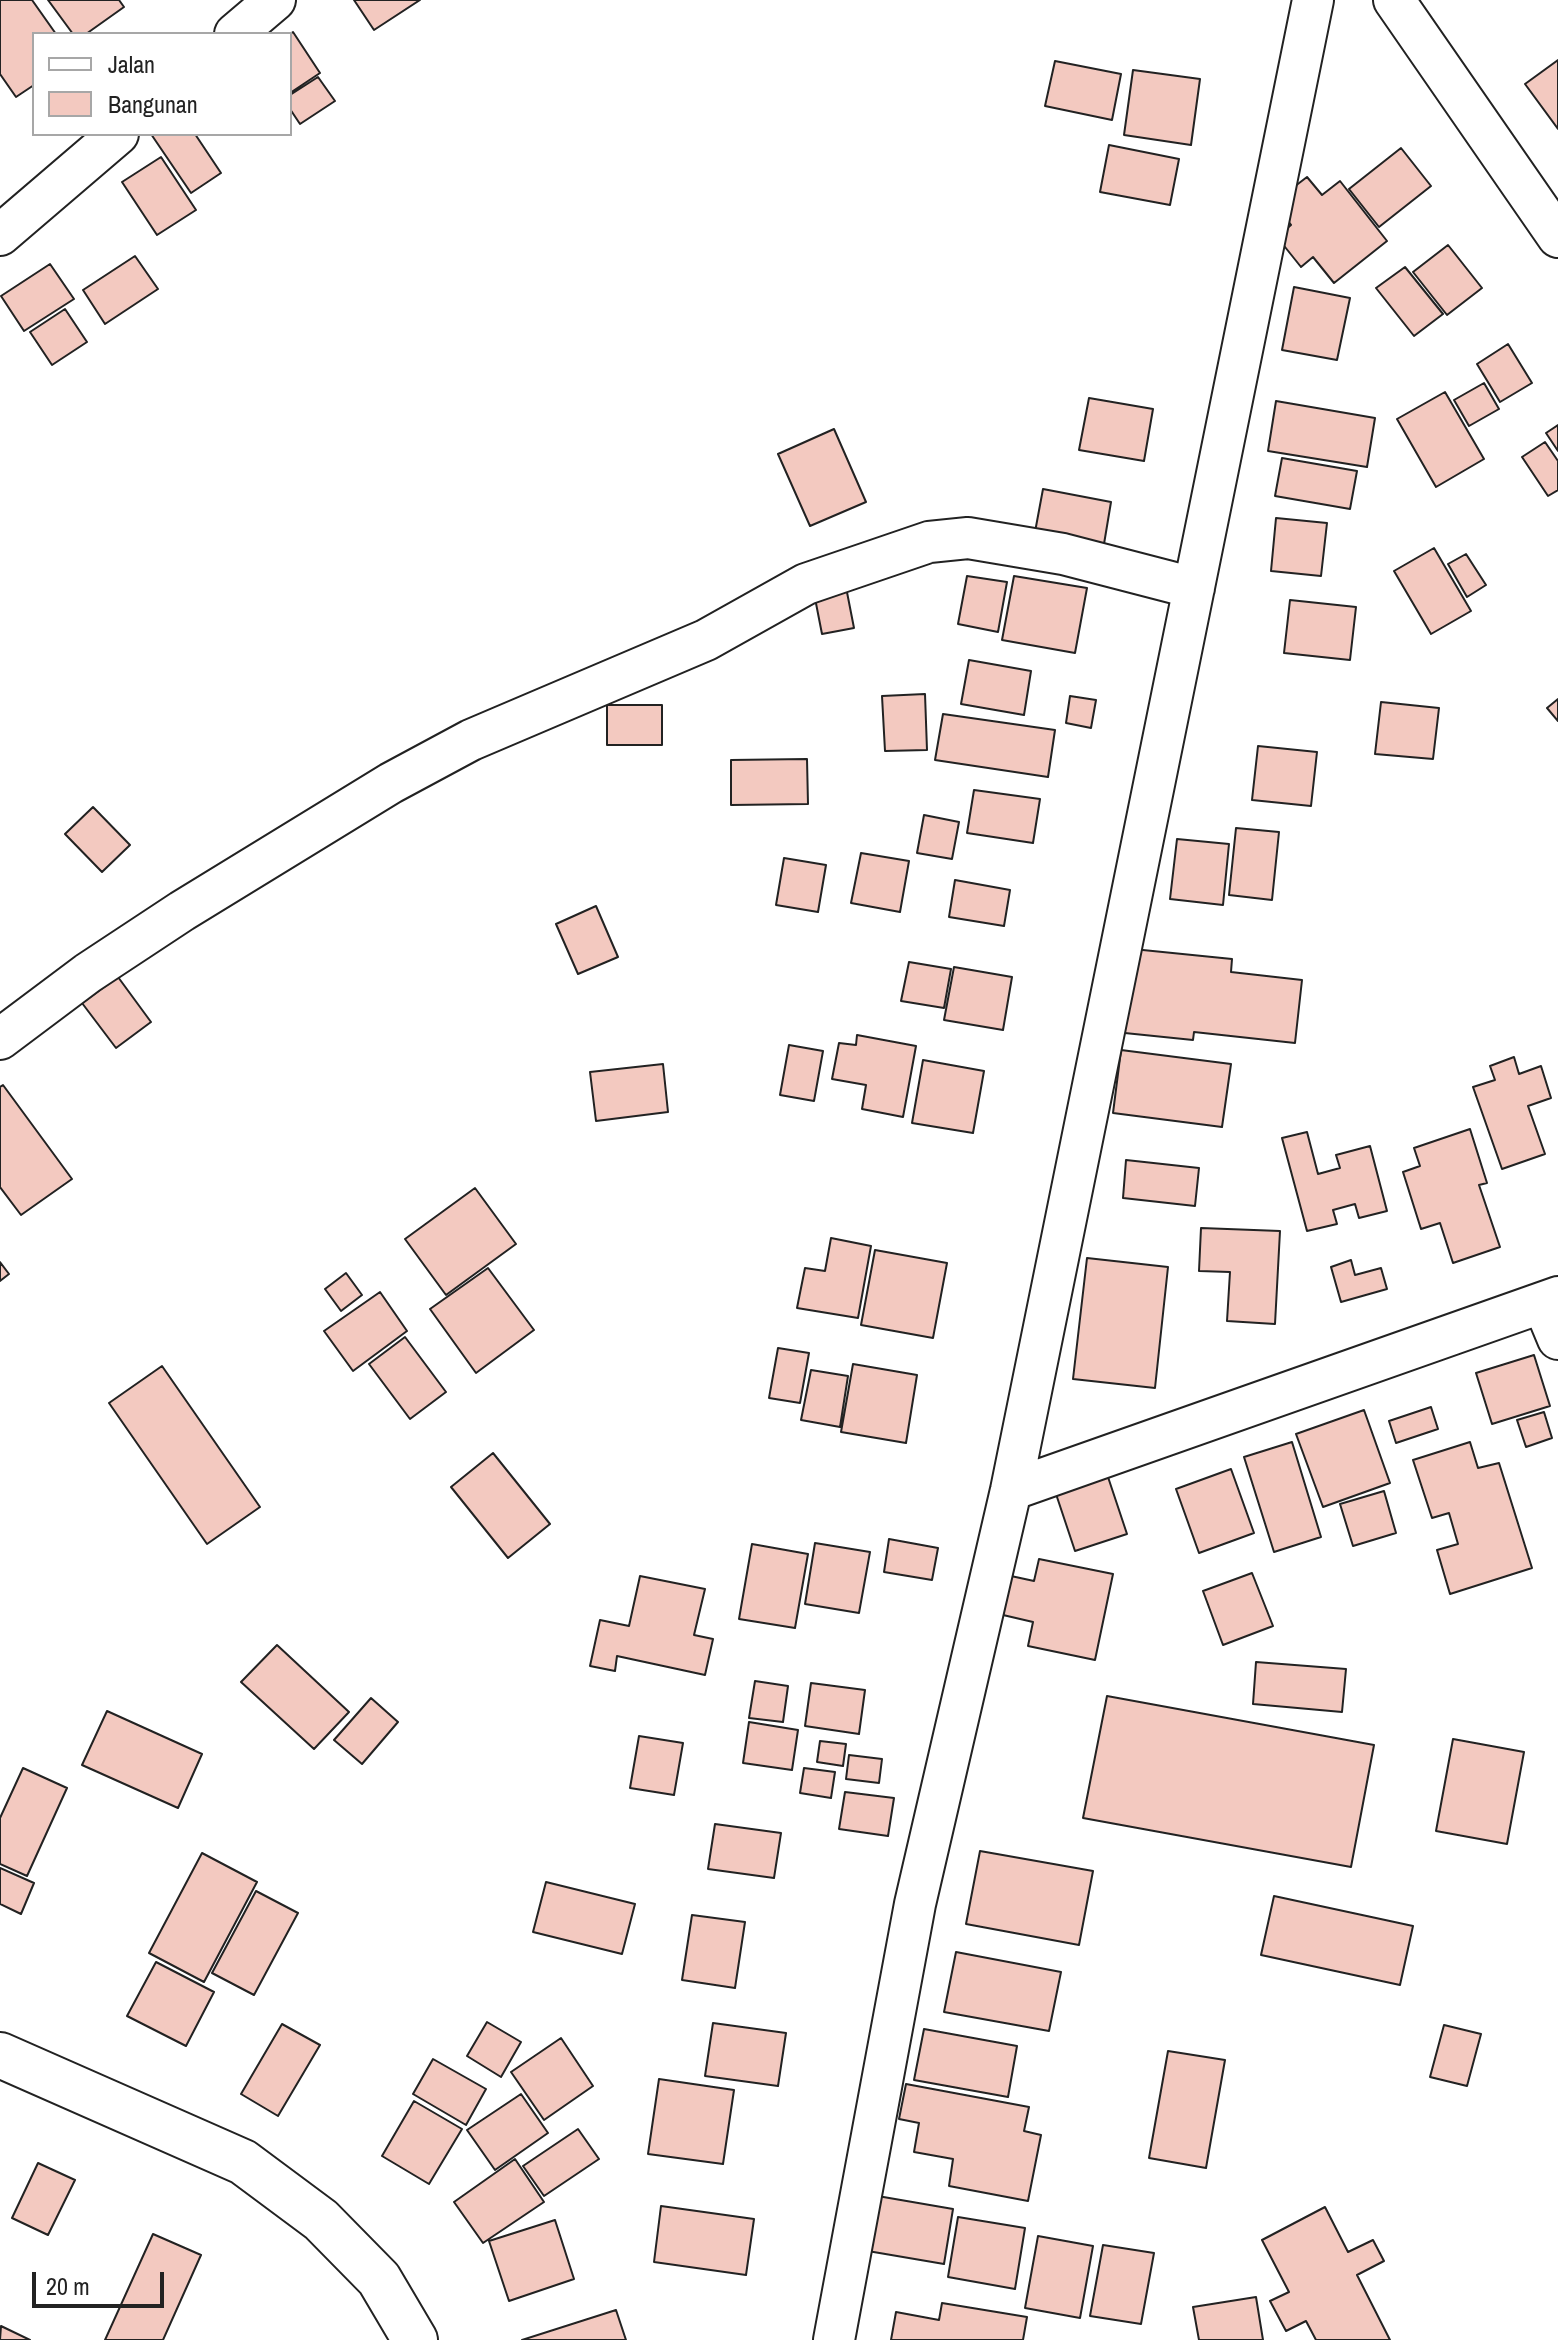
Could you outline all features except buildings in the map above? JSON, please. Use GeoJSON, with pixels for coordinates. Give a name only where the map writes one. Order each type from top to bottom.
{"type":"FeatureCollection","features":[{"type":"Feature","properties":{"kind":"highway"},"geometry":{"type":"LineString","coordinates":[[0,2055],[243,2162],[321,2220],[379,2279],[415,2340]]}},
{"type":"Feature","properties":{"kind":"street"},"geometry":{"type":"LineString","coordinates":[[237,32],[275,0]]}},
{"type":"Feature","properties":{"kind":"street"},"geometry":{"type":"LineString","coordinates":[[834,2340],[915,1904],[1011,1490],[1313,0]]}},
{"type":"Feature","properties":{"kind":"street"},"geometry":{"type":"LineString","coordinates":[[1394,0],[1558,237]]}},
{"type":"Feature","properties":{"kind":"street"},"geometry":{"type":"LineString","coordinates":[[0,235],[116,136]]}},
{"type":"Feature","properties":{"kind":"street"},"geometry":{"type":"LineString","coordinates":[[0,1039],[88,973],[182,911],[391,783],[471,740],[706,640],[806,584],[929,542],[968,538],[1063,554],[1194,588]]}},
{"type":"Feature","properties":{"kind":"street"},"geometry":{"type":"LineString","coordinates":[[1011,1490],[1553,1313]]}}]}
